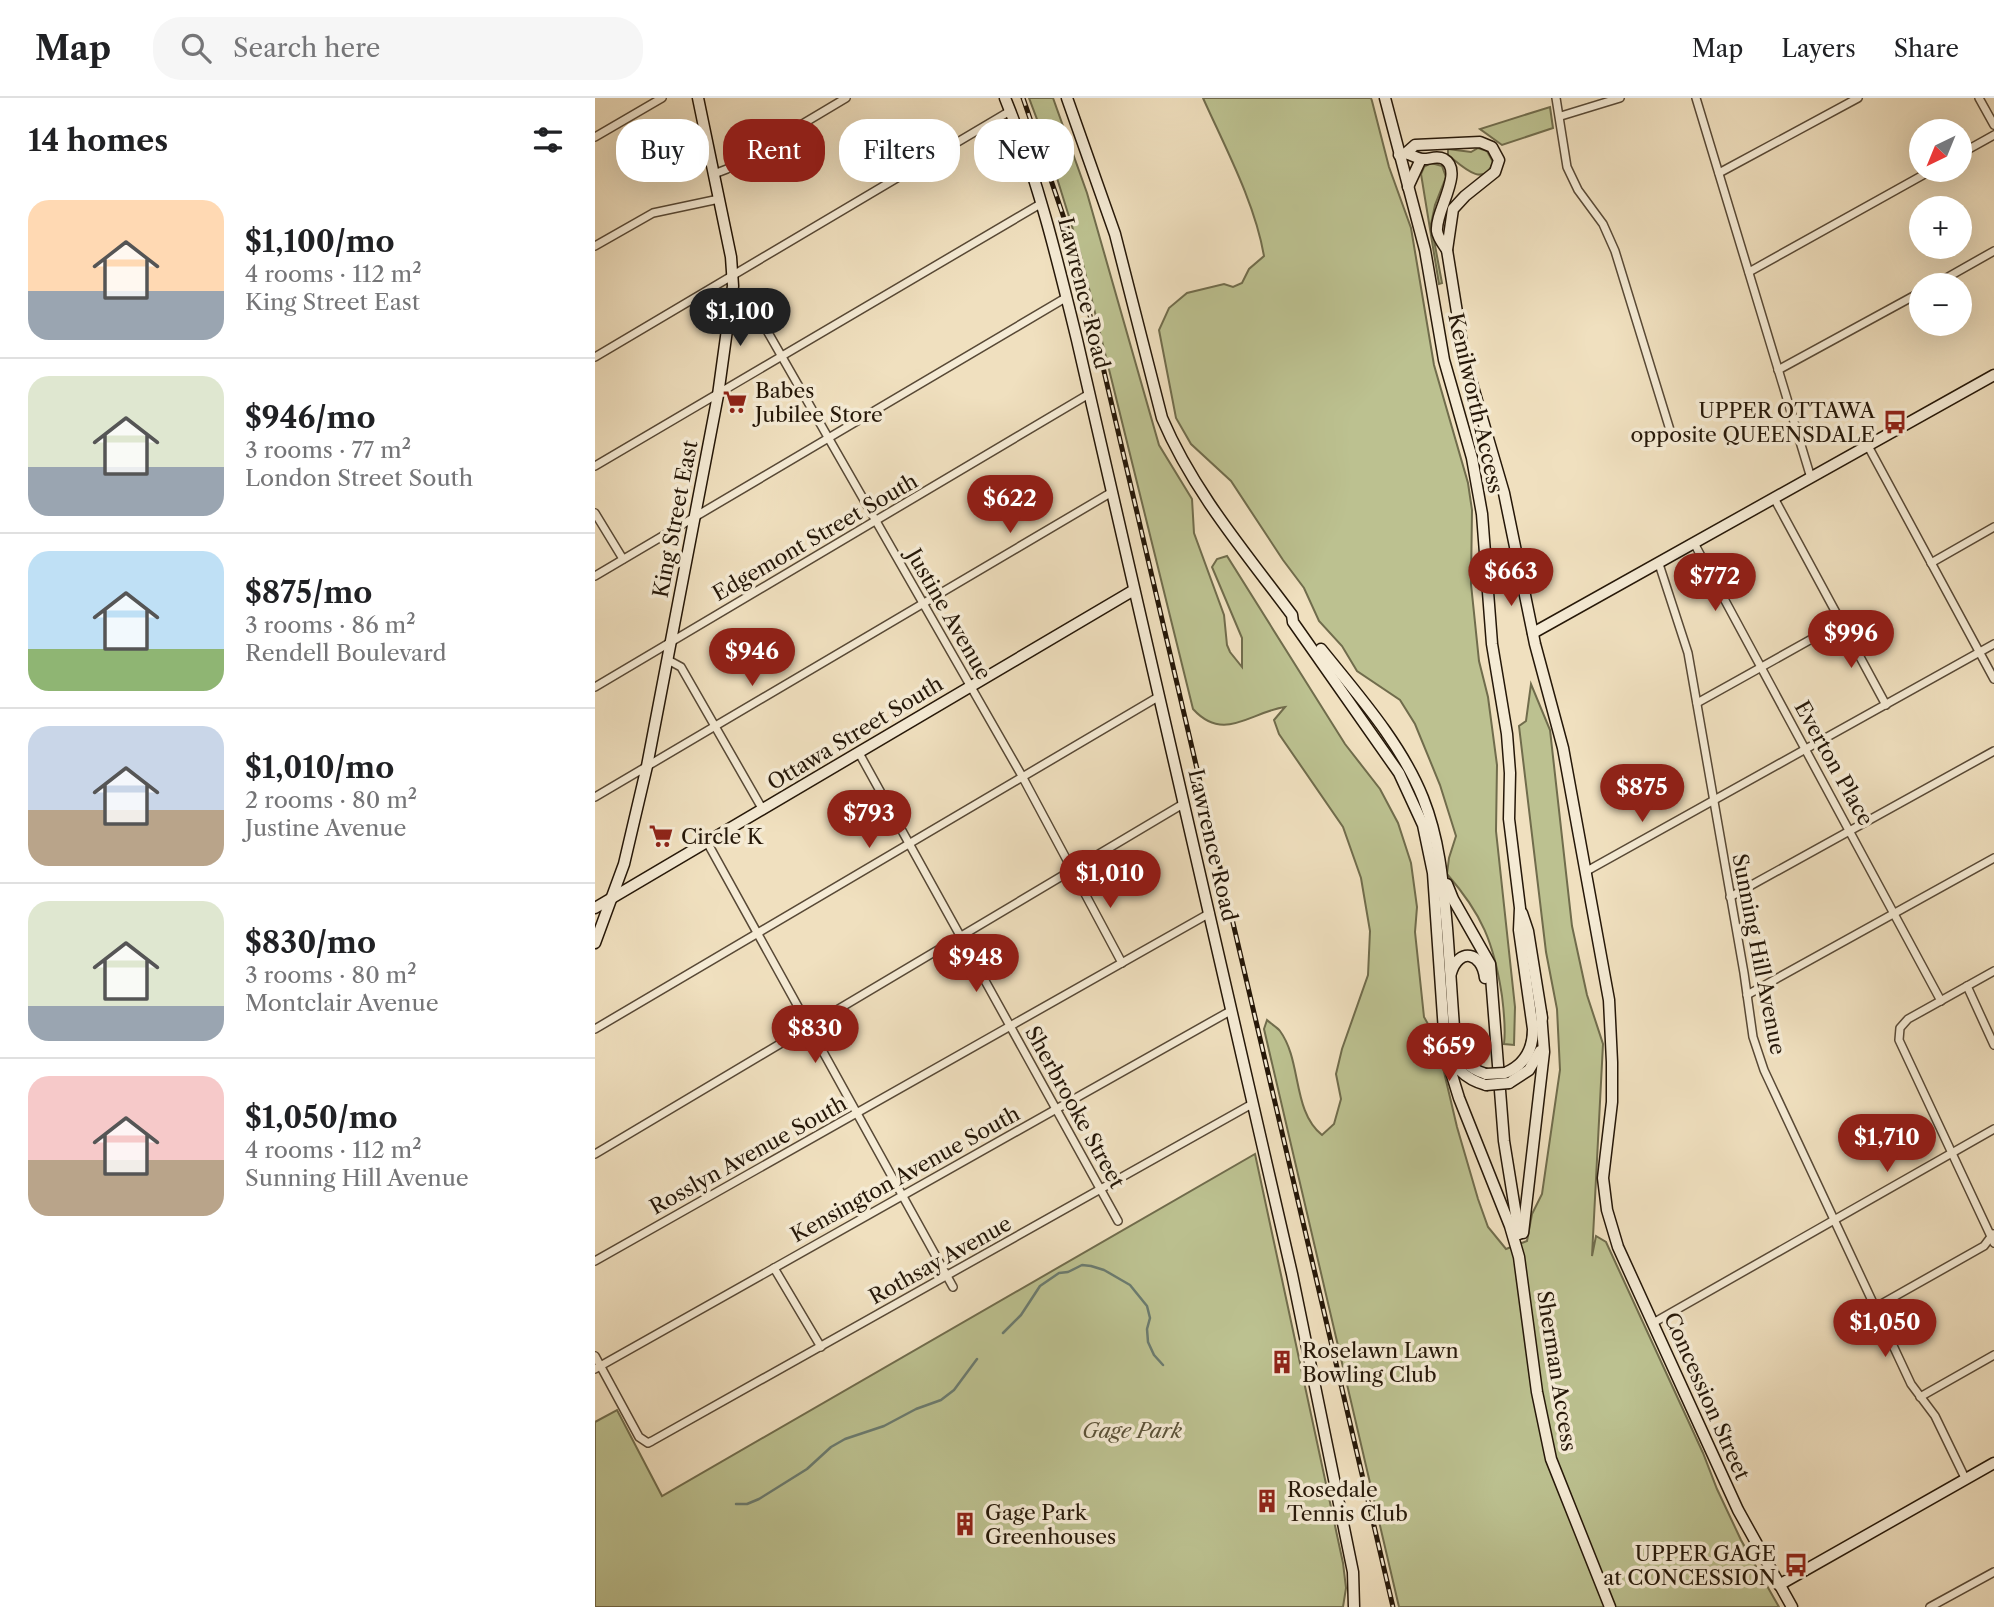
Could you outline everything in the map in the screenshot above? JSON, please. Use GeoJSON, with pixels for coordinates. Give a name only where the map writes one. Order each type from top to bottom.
{"type":"FeatureCollection","features":[{"type":"Feature","properties":{"kind":"main road","name":"King Street East"},"geometry":{"type":"LineString","coordinates":[[595,943],[624,864],[647,766],[718,395],[734,274],[698,98]]}},
{"type":"Feature","properties":{"kind":"main road","name":"Lawrence Road"},"geometry":{"type":"LineString","coordinates":[[1005,98],[1028,156],[1067,297],[1210,913],[1304,1330],[1353,1572],[1354,1607]]}},
{"type":"Feature","properties":{"kind":"main road"},"geometry":{"type":"LineString","coordinates":[[1067,98],[1115,234],[1162,418],[1171,440],[1192,479],[1292,615],[1355,691],[1401,757],[1422,796],[1436,835],[1441,863],[1457,1048],[1465,1062],[1486,1079]]}},
{"type":"Feature","properties":{"kind":"main road","name":"Kenilworth Access"},"geometry":{"type":"LineString","coordinates":[[1385,98],[1403,154],[1408,187],[1425,250],[1444,360],[1472,458],[1482,514],[1492,644],[1507,734],[1509,819],[1533,1040],[1531,1049],[1507,1078]]}},
{"type":"Feature","properties":{"kind":"main road"},"geometry":{"type":"LineString","coordinates":[[1403,154],[1415,145],[1480,142],[1492,147],[1497,155],[1499,164],[1495,172],[1453,209],[1447,250]]}},
{"type":"Feature","properties":{"kind":"main road"},"geometry":{"type":"LineString","coordinates":[[1403,154],[1421,159],[1439,158],[1448,163],[1452,170],[1437,222],[1439,237],[1447,250]]}},
{"type":"Feature","properties":{"kind":"main road"},"geometry":{"type":"LineString","coordinates":[[1408,187],[1421,159]]}},
{"type":"Feature","properties":{"kind":"main road","name":"Concession Street"},"geometry":{"type":"LineString","coordinates":[[1447,250],[1464,356],[1504,493],[1533,634],[1563,748],[1609,1000],[1612,1102],[1604,1194],[1611,1227],[1738,1510],[1792,1607]]}},
{"type":"Feature","properties":{"kind":"main road"},"geometry":{"type":"LineString","coordinates":[[1533,634],[1994,375]]}},
{"type":"Feature","properties":{"kind":"main road","name":"Ottawa Street South"},"geometry":{"type":"LineString","coordinates":[[595,908],[1133,590]]}},
{"type":"Feature","properties":{"kind":"main road"},"geometry":{"type":"LineString","coordinates":[[1292,615],[1293,622],[1399,773],[1423,825],[1433,873],[1447,1064],[1520,1252]]}},
{"type":"Feature","properties":{"kind":"main road"},"geometry":{"type":"LineString","coordinates":[[1441,863],[1450,892],[1490,964],[1507,1168],[1520,1252]]}},
{"type":"Feature","properties":{"kind":"main road","name":"Kenilworth Access"},"geometry":{"type":"LineString","coordinates":[[1507,1078],[1524,1074],[1539,1057],[1542,1045],[1541,1013],[1528,931],[1520,908]]}},
{"type":"Feature","properties":{"kind":"main road"},"geometry":{"type":"LineString","coordinates":[[1450,975],[1455,963],[1465,956],[1473,956],[1483,965],[1498,1144],[1510,1226]]}},
{"type":"Feature","properties":{"kind":"main road"},"geometry":{"type":"LineString","coordinates":[[1520,1252],[1544,1052],[1541,1013]]}},
{"type":"Feature","properties":{"kind":"main road"},"geometry":{"type":"LineString","coordinates":[[1445,1046],[1457,1069],[1468,1077],[1507,1078]]}},
{"type":"Feature","properties":{"kind":"main road","name":"Sherman Access"},"geometry":{"type":"LineString","coordinates":[[1520,1252],[1537,1392],[1551,1459],[1610,1607]]}},
{"type":"Feature","properties":{"kind":"main road"},"geometry":{"type":"LineString","coordinates":[[1779,1585],[1994,1462]]}},
{"type":"Feature","properties":{"kind":"street"},"geometry":{"type":"LineString","coordinates":[[595,137],[662,98]]}},
{"type":"Feature","properties":{"kind":"street"},"geometry":{"type":"LineString","coordinates":[[714,174],[727,169],[846,98]]}},
{"type":"Feature","properties":{"kind":"street"},"geometry":{"type":"LineString","coordinates":[[1556,98],[1561,116],[1562,143],[1567,167],[1578,190],[1603,224],[1615,251],[1670,430]]}},
{"type":"Feature","properties":{"kind":"street"},"geometry":{"type":"LineString","coordinates":[[1561,116],[1620,98]]}},
{"type":"Feature","properties":{"kind":"street"},"geometry":{"type":"LineString","coordinates":[[1696,98],[1811,478]]}},
{"type":"Feature","properties":{"kind":"street"},"geometry":{"type":"LineString","coordinates":[[1719,173],[1858,98]]}},
{"type":"Feature","properties":{"kind":"street"},"geometry":{"type":"LineString","coordinates":[[1979,98],[1994,125]]}},
{"type":"Feature","properties":{"kind":"street"},"geometry":{"type":"LineString","coordinates":[[595,357],[1010,111]]}},
{"type":"Feature","properties":{"kind":"street"},"geometry":{"type":"LineString","coordinates":[[1972,147],[1994,135]]}},
{"type":"Feature","properties":{"kind":"street"},"geometry":{"type":"LineString","coordinates":[[1749,272],[1911,182]]}},
{"type":"Feature","properties":{"kind":"street"},"geometry":{"type":"LineString","coordinates":[[595,246],[653,213],[719,199]]}},
{"type":"Feature","properties":{"kind":"street"},"geometry":{"type":"LineString","coordinates":[[595,466],[1042,203]]}},
{"type":"Feature","properties":{"kind":"street"},"geometry":{"type":"LineString","coordinates":[[1955,273],[1994,251]]}},
{"type":"Feature","properties":{"kind":"street","name":"Justine Avenue"},"geometry":{"type":"LineString","coordinates":[[731,297],[745,299],[753,307],[1022,776],[1122,963]]}},
{"type":"Feature","properties":{"kind":"street"},"geometry":{"type":"LineString","coordinates":[[595,576],[1067,297]]}},
{"type":"Feature","properties":{"kind":"street"},"geometry":{"type":"LineString","coordinates":[[1779,370],[1909,299]]}},
{"type":"Feature","properties":{"kind":"street","name":"Edgemont Street South"},"geometry":{"type":"LineString","coordinates":[[595,688],[1089,394]]}},
{"type":"Feature","properties":{"kind":"street"},"geometry":{"type":"LineString","coordinates":[[1868,446],[1994,679]]}},
{"type":"Feature","properties":{"kind":"street"},"geometry":{"type":"LineString","coordinates":[[595,797],[1112,492]]}},
{"type":"Feature","properties":{"kind":"street"},"geometry":{"type":"LineString","coordinates":[[1774,498],[1886,705]]}},
{"type":"Feature","properties":{"kind":"street"},"geometry":{"type":"LineString","coordinates":[[595,513],[623,559]]}},
{"type":"Feature","properties":{"kind":"street"},"geometry":{"type":"LineString","coordinates":[[1931,563],[1994,527]]}},
{"type":"Feature","properties":{"kind":"street","name":"Everton Place"},"geometry":{"type":"LineString","coordinates":[[1694,543],[1941,1000]]}},
{"type":"Feature","properties":{"kind":"street","name":"Sunning Hill Avenue"},"geometry":{"type":"LineString","coordinates":[[1659,564],[1688,653],[1752,1037],[1764,1070],[1911,1384],[1935,1416],[1965,1478]]}},
{"type":"Feature","properties":{"kind":"street"},"geometry":{"type":"LineString","coordinates":[[1697,703],[1842,622]]}},
{"type":"Feature","properties":{"kind":"street"},"geometry":{"type":"LineString","coordinates":[[1585,872],[1994,644]]}},
{"type":"Feature","properties":{"kind":"street"},"geometry":{"type":"LineString","coordinates":[[668,660],[681,667],[763,810]]}},
{"type":"Feature","properties":{"kind":"street"},"geometry":{"type":"LineString","coordinates":[[595,1029],[1158,696]]}},
{"type":"Feature","properties":{"kind":"street"},"geometry":{"type":"LineString","coordinates":[[1730,897],[1994,751]]}},
{"type":"Feature","properties":{"kind":"street","name":"Sherbrooke Street"},"geometry":{"type":"LineString","coordinates":[[859,753],[1118,1221]]}},
{"type":"Feature","properties":{"kind":"street"},"geometry":{"type":"LineString","coordinates":[[595,1154],[1183,804]]}},
{"type":"Feature","properties":{"kind":"street"},"geometry":{"type":"LineString","coordinates":[[707,842],[953,1287]]}},
{"type":"Feature","properties":{"kind":"street"},"geometry":{"type":"LineString","coordinates":[[1747,995],[1994,858]]}},
{"type":"Feature","properties":{"kind":"street","name":"Rosslyn Avenue South"},"geometry":{"type":"LineString","coordinates":[[595,1261],[1210,913]]}},
{"type":"Feature","properties":{"kind":"street"},"geometry":{"type":"LineString","coordinates":[[1876,1307],[1984,1246],[1993,1237],[1899,1040],[1900,1028],[1908,1019],[1994,971]]}},
{"type":"Feature","properties":{"kind":"street"},"geometry":{"type":"LineString","coordinates":[[1967,986],[1994,1045]]}},
{"type":"Feature","properties":{"kind":"street","name":"Kensington Avenue South"},"geometry":{"type":"LineString","coordinates":[[598,1367],[1232,1010]]}},
{"type":"Feature","properties":{"kind":"street","name":"Rothsay Avenue"},"geometry":{"type":"LineString","coordinates":[[598,1367],[643,1441],[652,1441],[1252,1104]]}},
{"type":"Feature","properties":{"kind":"street"},"geometry":{"type":"LineString","coordinates":[[1653,1323],[1994,1129]]}},
{"type":"Feature","properties":{"kind":"street"},"geometry":{"type":"LineString","coordinates":[[774,1268],[821,1347]]}},
{"type":"Feature","properties":{"kind":"street"},"geometry":{"type":"LineString","coordinates":[[1920,1397],[1994,1355]]}},
{"type":"Feature","properties":{"kind":"street"},"geometry":{"type":"LineString","coordinates":[[595,1356],[598,1367]]}},
{"type":"Feature","properties":{"kind":"street"},"geometry":{"type":"LineString","coordinates":[[1930,1607],[1994,1572]]}},
{"type":"Feature","properties":{"kind":"green space"},"geometry":{"type":"Polygon","coordinates":[[[1029,98],[1053,98],[1061,119],[1037,119],[1029,98]]]}},
{"type":"Feature","properties":{"kind":"green space"},"geometry":{"type":"Polygon","coordinates":[[[1203,98],[1371,98],[1372,101],[1389,167],[1411,228],[1434,365],[1468,483],[1472,510],[1471,584],[1479,661],[1488,697],[1497,765],[1496,831],[1515,1007],[1514,1045],[1504,1044],[1502,996],[1495,960],[1485,930],[1469,902],[1447,874],[1456,836],[1440,785],[1415,724],[1400,700],[1357,671],[1342,646],[1319,621],[1304,588],[1231,481],[1191,444],[1176,418],[1159,330],[1169,308],[1187,293],[1224,284],[1233,287],[1242,283],[1249,269],[1264,256],[1247,196],[1203,98]]]}},
{"type":"Feature","properties":{"kind":"green space"},"geometry":{"type":"Polygon","coordinates":[[[1550,107],[1553,128],[1502,145],[1480,129],[1550,107]]]}},
{"type":"Feature","properties":{"kind":"green space"},"geometry":{"type":"Polygon","coordinates":[[[1478,148],[1487,151],[1493,162],[1484,174],[1465,169],[1448,155],[1448,149],[1471,152],[1478,148]]]}},
{"type":"Feature","properties":{"kind":"green space"},"geometry":{"type":"Polygon","coordinates":[[[1074,157],[1087,193],[1159,445],[1192,499],[1194,533],[1224,615],[1230,652],[1242,667],[1242,638],[1212,567],[1217,559],[1227,556],[1345,744],[1380,789],[1398,823],[1411,863],[1417,907],[1415,932],[1424,1017],[1436,1038],[1457,1127],[1478,1199],[1488,1227],[1506,1249],[1527,1241],[1532,1214],[1542,1194],[1560,1070],[1557,1009],[1546,952],[1519,726],[1526,721],[1531,684],[1550,730],[1572,926],[1587,995],[1603,1044],[1592,1256],[1596,1236],[1606,1242],[1741,1540],[1779,1607],[1399,1607],[1264,1029],[1267,1020],[1280,1031],[1287,1043],[1306,1113],[1312,1125],[1322,1135],[1334,1124],[1341,1099],[1336,1074],[1368,975],[1370,931],[1361,878],[1343,827],[1279,734],[1274,720],[1285,707],[1227,725],[1204,719],[1193,709],[1080,252],[1058,182],[1074,182],[1074,157]]]}},
{"type":"Feature","properties":{"kind":"green space"},"geometry":{"type":"Polygon","coordinates":[[[1431,163],[1442,166],[1446,177],[1431,224],[1442,283],[1439,284],[1421,174],[1424,167],[1431,163]]]}},
{"type":"Feature","properties":{"kind":"green space","name":"Gage Park"},"geometry":{"type":"Polygon","coordinates":[[[1255,1154],[1343,1563],[1346,1588],[1343,1607],[595,1607],[595,1422],[617,1410],[662,1496],[1255,1154]]]}},
{"type":"Feature","properties":{"kind":"waterway"},"geometry":{"type":"LineString","coordinates":[[1003,1333],[1021,1315],[1040,1286],[1059,1273],[1082,1265],[1091,1266],[1130,1285],[1147,1306],[1150,1318],[1148,1342],[1163,1365]]}},
{"type":"Feature","properties":{"kind":"waterway"},"geometry":{"type":"LineString","coordinates":[[736,1504],[747,1504],[759,1499],[807,1469],[831,1447],[845,1439],[884,1426],[916,1409],[941,1400],[954,1390],[977,1359]]}},
{"type":"Feature","properties":{"kind":"railway"},"geometry":{"type":"LineString","coordinates":[[1023,98],[1067,227],[1099,350],[1393,1607]]}},
{"type":"Feature","properties":{"kind":"place","name":"Babes Jubilee Store"},"geometry":{"type":"Point","coordinates":[735,402]}},
{"type":"Feature","properties":{"kind":"place","name":"UPPER OTTAWA opposite QUEENSDALE"},"geometry":{"type":"Point","coordinates":[1895,422]}},
{"type":"Feature","properties":{"kind":"place","name":"Circle K"},"geometry":{"type":"Point","coordinates":[661,836]}},
{"type":"Feature","properties":{"kind":"place","name":"Roselawn Lawn Bowling Club"},"geometry":{"type":"Point","coordinates":[1282,1362]}},
{"type":"Feature","properties":{"kind":"place","name":"Rosedale Tennis Club"},"geometry":{"type":"Point","coordinates":[1267,1501]}},
{"type":"Feature","properties":{"kind":"place","name":"Gage Park Greenhouses"},"geometry":{"type":"Point","coordinates":[965,1524]}},
{"type":"Feature","properties":{"kind":"place","name":"UPPER GAGE at CONCESSION"},"geometry":{"type":"Point","coordinates":[1796,1565]}}]}
